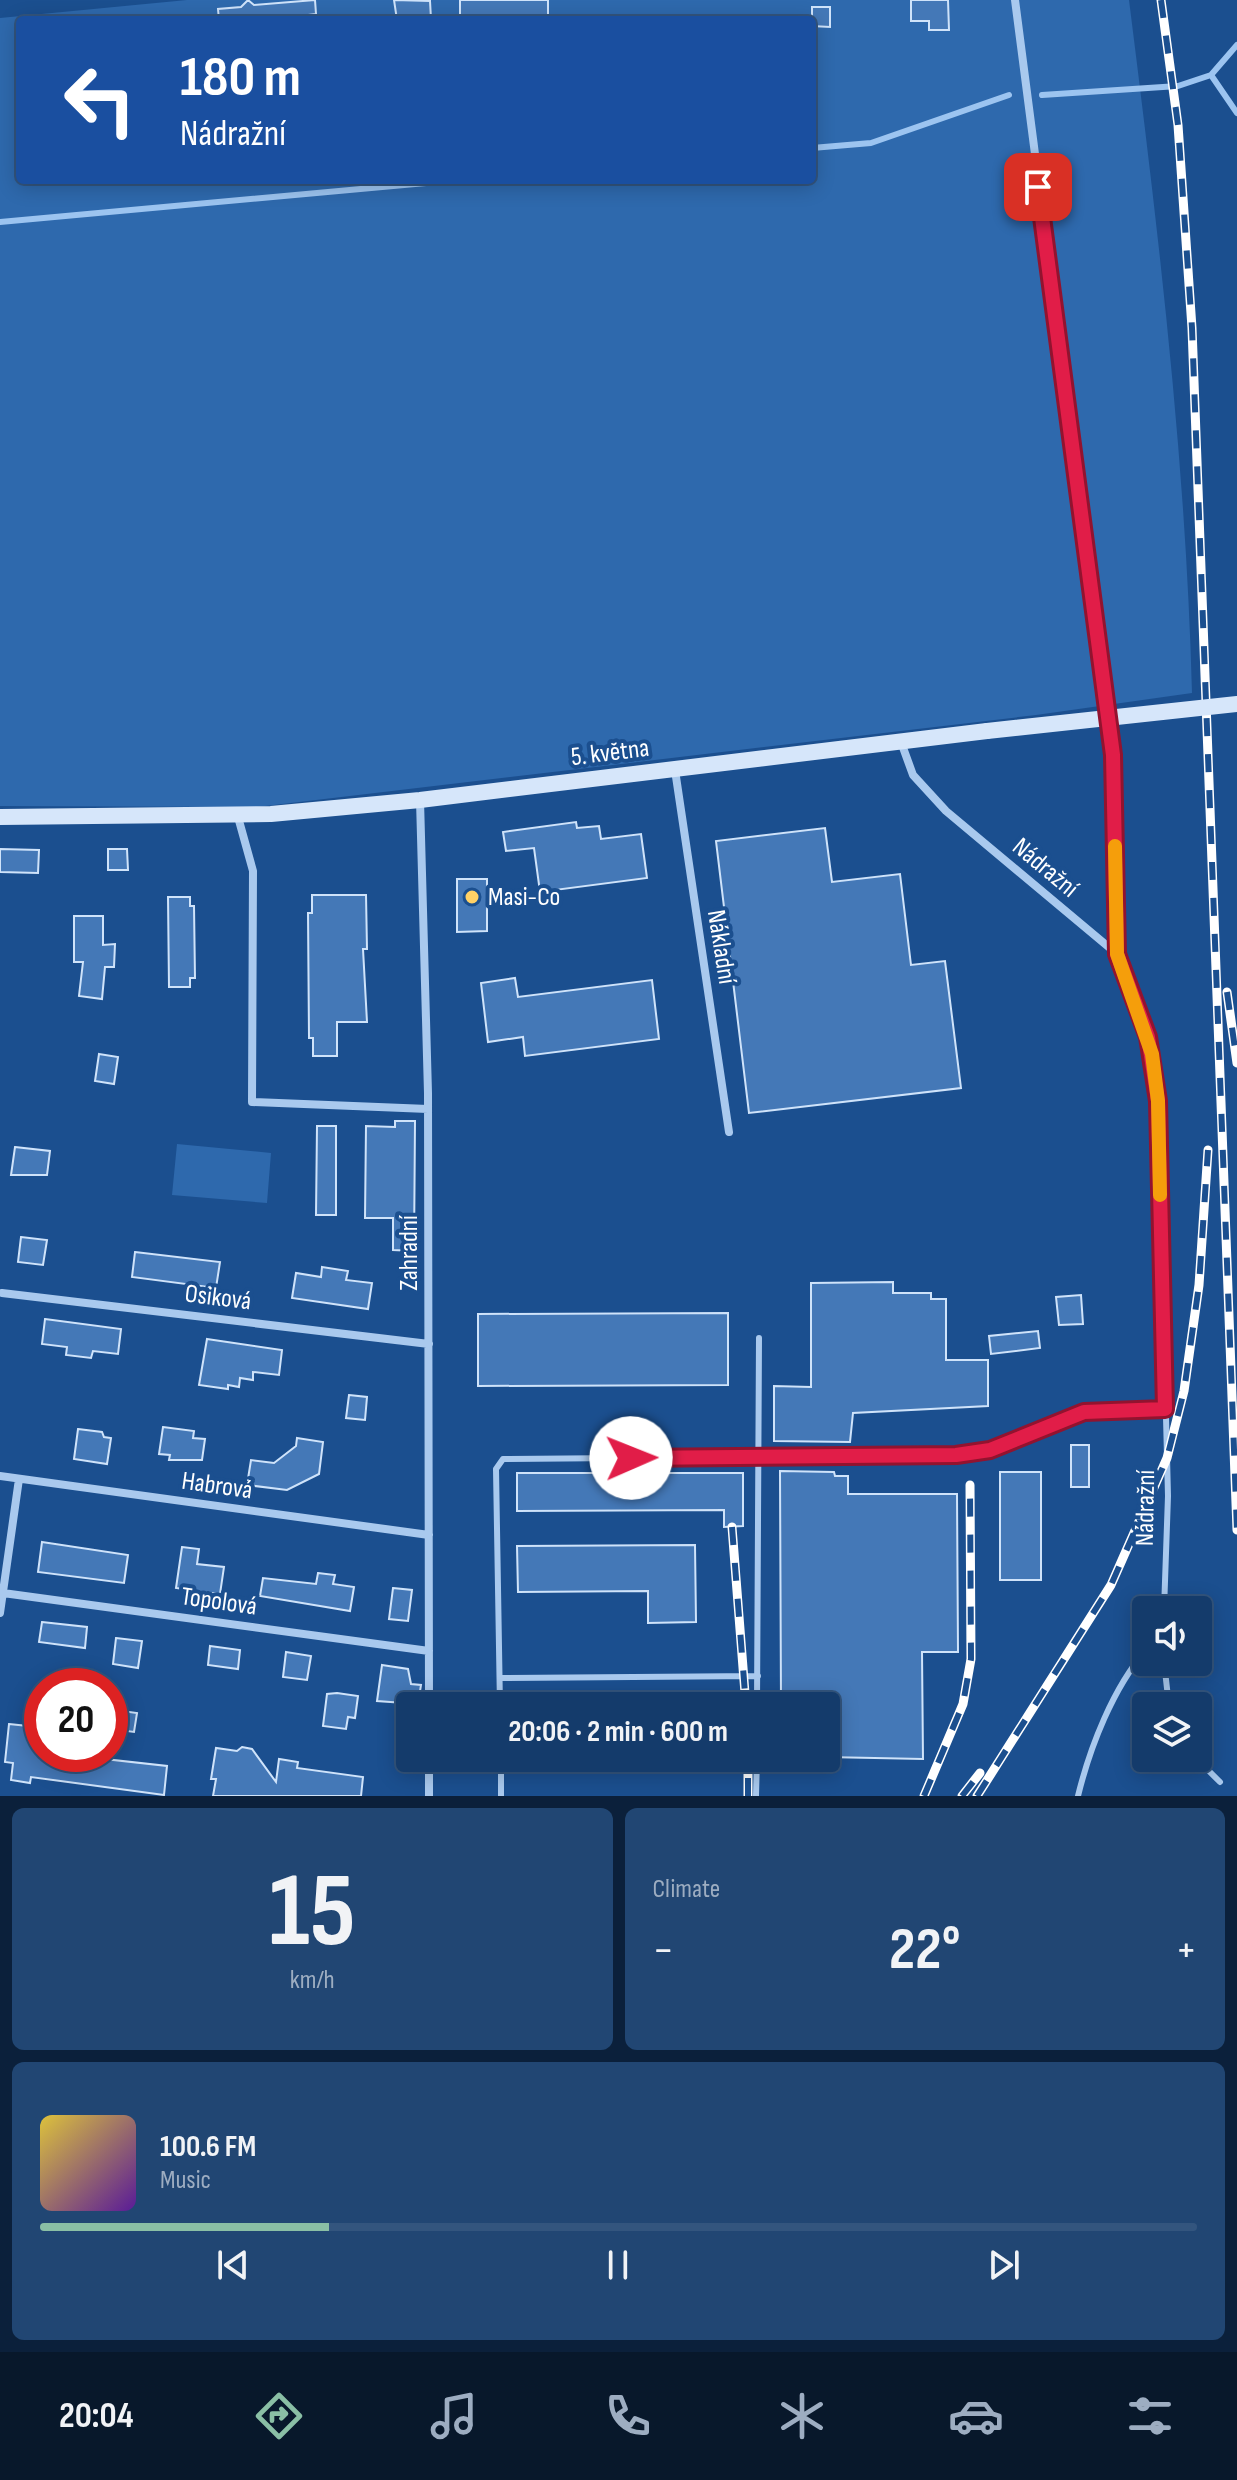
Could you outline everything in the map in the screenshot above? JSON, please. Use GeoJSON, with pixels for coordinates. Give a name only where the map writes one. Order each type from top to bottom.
{"type":"FeatureCollection","features":[{"type":"Feature","properties":{"kind":"main road","name":"5. května"},"geometry":{"type":"LineString","coordinates":[[0,817],[238,817],[420,800],[900,741],[1237,704]]}},
{"type":"Feature","properties":{"kind":"street"},"geometry":{"type":"LineString","coordinates":[[1015,0],[1113,755],[1117,954]]}},
{"type":"Feature","properties":{"kind":"street","name":"Nádražní"},"geometry":{"type":"LineString","coordinates":[[900,741],[913,775],[946,811],[1117,954]]}},
{"type":"Feature","properties":{"kind":"street","name":"Nákladní"},"geometry":{"type":"LineString","coordinates":[[675,769],[729,1132]]}},
{"type":"Feature","properties":{"kind":"street","name":"Zahradní"},"geometry":{"type":"LineString","coordinates":[[420,800],[428,1109],[429,1692]]}},
{"type":"Feature","properties":{"kind":"street"},"geometry":{"type":"LineString","coordinates":[[238,817],[253,871],[252,1102],[428,1109]]}},
{"type":"Feature","properties":{"kind":"street","name":"Osiková"},"geometry":{"type":"LineString","coordinates":[[2,1293],[429,1344]]}},
{"type":"Feature","properties":{"kind":"street","name":"Habrová"},"geometry":{"type":"LineString","coordinates":[[0,1476],[429,1535]]}},
{"type":"Feature","properties":{"kind":"street"},"geometry":{"type":"LineString","coordinates":[[0,1613],[19,1479]]}},
{"type":"Feature","properties":{"kind":"street","name":"Topolová"},"geometry":{"type":"LineString","coordinates":[[3,1593],[429,1651]]}},
{"type":"Feature","properties":{"kind":"street"},"geometry":{"type":"LineString","coordinates":[[429,1772],[429,1796]]}},
{"type":"Feature","properties":{"kind":"lane","name":"Nádražní"},"geometry":{"type":"LineString","coordinates":[[1117,954],[1149,1043],[1158,1101],[1168,1496],[1164,1596]]}},
{"type":"Feature","properties":{"kind":"lane"},"geometry":{"type":"LineString","coordinates":[[757,1692],[759,1338]]}},
{"type":"Feature","properties":{"kind":"lane"},"geometry":{"type":"LineString","coordinates":[[500,1692],[496,1469],[503,1459],[956,1455],[990,1450],[1084,1412],[1165,1409]]}},
{"type":"Feature","properties":{"kind":"lane"},"geometry":{"type":"LineString","coordinates":[[1078,1796],[1083,1773],[1132,1666]]}},
{"type":"Feature","properties":{"kind":"lane"},"geometry":{"type":"LineString","coordinates":[[500,1678],[758,1676]]}},
{"type":"Feature","properties":{"kind":"lane"},"geometry":{"type":"LineString","coordinates":[[501,1772],[501,1796]]}},
{"type":"Feature","properties":{"kind":"lane"},"geometry":{"type":"LineString","coordinates":[[756,1796],[757,1772]]}},
{"type":"Feature","properties":{"kind":"lane"},"geometry":{"type":"LineString","coordinates":[[1210,1772],[1220,1782]]}},
{"type":"Feature","properties":{"kind":"shaded area"},"geometry":{"type":"Polygon","coordinates":[[[187,0],[1129,0],[1177,432],[1192,693],[1036,715],[257,807],[0,806],[0,18],[16,16],[16,184],[816,184],[816,16],[21,16],[187,0]]]}},
{"type":"Feature","properties":{"kind":"shaded area"},"geometry":{"type":"Polygon","coordinates":[[[177,1144],[271,1153],[267,1203],[172,1195],[177,1144]]]}},
{"type":"Feature","properties":{"kind":"building"},"geometry":{"type":"Polygon","coordinates":[[[248,0],[254,5],[315,0],[316,14],[219,16],[218,9],[241,7],[248,0]]]}},
{"type":"Feature","properties":{"kind":"building"},"geometry":{"type":"Polygon","coordinates":[[[394,0],[430,1],[431,16],[396,16],[394,0]]]}},
{"type":"Feature","properties":{"kind":"building"},"geometry":{"type":"Polygon","coordinates":[[[460,0],[548,0],[548,16],[460,16],[460,0]]]}},
{"type":"Feature","properties":{"kind":"building"},"geometry":{"type":"Polygon","coordinates":[[[911,0],[948,0],[949,30],[929,30],[929,21],[911,21],[911,0]]]}},
{"type":"Feature","properties":{"kind":"building"},"geometry":{"type":"Polygon","coordinates":[[[812,7],[830,7],[830,27],[816,26],[816,16],[812,16],[812,7]]]}},
{"type":"Feature","properties":{"kind":"building"},"geometry":{"type":"Polygon","coordinates":[[[576,822],[577,828],[599,826],[601,839],[641,834],[647,878],[540,892],[534,848],[506,851],[503,832],[576,822]]]}},
{"type":"Feature","properties":{"kind":"building"},"geometry":{"type":"Polygon","coordinates":[[[825,828],[832,882],[900,874],[911,965],[945,961],[961,1088],[749,1113],[716,841],[825,828]]]}},
{"type":"Feature","properties":{"kind":"building"},"geometry":{"type":"Polygon","coordinates":[[[0,849],[39,850],[38,873],[0,872],[0,849]]]}},
{"type":"Feature","properties":{"kind":"building"},"geometry":{"type":"Polygon","coordinates":[[[108,849],[127,849],[128,870],[108,870],[108,849]]]}},
{"type":"Feature","properties":{"kind":"building"},"geometry":{"type":"Polygon","coordinates":[[[457,879],[487,879],[487,931],[457,932],[457,879]]]}},
{"type":"Feature","properties":{"kind":"building"},"geometry":{"type":"Polygon","coordinates":[[[312,895],[366,895],[367,949],[363,949],[367,1022],[337,1022],[337,1056],[313,1056],[313,1038],[309,1038],[308,913],[312,913],[312,895]]]}},
{"type":"Feature","properties":{"kind":"building"},"geometry":{"type":"Polygon","coordinates":[[[168,897],[190,897],[190,906],[194,906],[195,978],[190,978],[190,987],[169,987],[168,897]]]}},
{"type":"Feature","properties":{"kind":"building"},"geometry":{"type":"Polygon","coordinates":[[[74,916],[103,916],[103,945],[115,944],[114,967],[105,967],[102,999],[79,996],[83,962],[74,962],[74,916]]]}},
{"type":"Feature","properties":{"kind":"building"},"geometry":{"type":"Polygon","coordinates":[[[515,978],[518,997],[652,980],[659,1039],[525,1056],[523,1037],[488,1042],[481,983],[515,978]]]}},
{"type":"Feature","properties":{"kind":"building"},"geometry":{"type":"Polygon","coordinates":[[[99,1054],[118,1057],[114,1084],[95,1081],[99,1054]]]}},
{"type":"Feature","properties":{"kind":"building"},"geometry":{"type":"Polygon","coordinates":[[[395,1121],[415,1121],[414,1251],[393,1250],[393,1218],[365,1218],[366,1126],[395,1127],[395,1121]]]}},
{"type":"Feature","properties":{"kind":"building"},"geometry":{"type":"Polygon","coordinates":[[[317,1126],[336,1126],[336,1215],[316,1215],[317,1126]]]}},
{"type":"Feature","properties":{"kind":"building"},"geometry":{"type":"Polygon","coordinates":[[[15,1147],[50,1151],[47,1175],[11,1175],[15,1147]]]}},
{"type":"Feature","properties":{"kind":"building"},"geometry":{"type":"Polygon","coordinates":[[[21,1237],[47,1240],[43,1265],[18,1262],[21,1237]]]}},
{"type":"Feature","properties":{"kind":"building"},"geometry":{"type":"Polygon","coordinates":[[[135,1252],[220,1262],[216,1288],[132,1277],[135,1252]]]}},
{"type":"Feature","properties":{"kind":"building"},"geometry":{"type":"Polygon","coordinates":[[[322,1267],[348,1271],[346,1280],[372,1283],[368,1309],[292,1298],[296,1273],[321,1277],[322,1267]]]}},
{"type":"Feature","properties":{"kind":"building"},"geometry":{"type":"Polygon","coordinates":[[[893,1282],[893,1293],[931,1293],[931,1299],[946,1299],[946,1360],[988,1360],[988,1406],[853,1413],[850,1442],[774,1441],[774,1386],[811,1387],[811,1283],[893,1282]]]}},
{"type":"Feature","properties":{"kind":"building"},"geometry":{"type":"Polygon","coordinates":[[[1081,1295],[1083,1324],[1059,1325],[1056,1297],[1081,1295]]]}},
{"type":"Feature","properties":{"kind":"building"},"geometry":{"type":"Polygon","coordinates":[[[728,1313],[728,1385],[478,1386],[478,1314],[728,1313]]]}},
{"type":"Feature","properties":{"kind":"building"},"geometry":{"type":"Polygon","coordinates":[[[45,1319],[121,1329],[118,1354],[93,1351],[91,1358],[66,1355],[67,1347],[42,1344],[45,1319]]]}},
{"type":"Feature","properties":{"kind":"building"},"geometry":{"type":"Polygon","coordinates":[[[1038,1331],[1040,1348],[991,1354],[989,1336],[1038,1331]]]}},
{"type":"Feature","properties":{"kind":"building"},"geometry":{"type":"Polygon","coordinates":[[[207,1339],[282,1350],[279,1375],[253,1372],[253,1380],[240,1378],[239,1387],[228,1385],[228,1389],[199,1385],[207,1339]]]}},
{"type":"Feature","properties":{"kind":"building"},"geometry":{"type":"Polygon","coordinates":[[[349,1395],[367,1397],[365,1420],[346,1418],[349,1395]]]}},
{"type":"Feature","properties":{"kind":"building"},"geometry":{"type":"Polygon","coordinates":[[[163,1427],[194,1431],[193,1438],[205,1439],[202,1460],[169,1460],[170,1455],[159,1454],[163,1427]]]}},
{"type":"Feature","properties":{"kind":"building"},"geometry":{"type":"Polygon","coordinates":[[[78,1429],[102,1432],[104,1437],[111,1438],[107,1464],[74,1459],[78,1429]]]}},
{"type":"Feature","properties":{"kind":"building"},"geometry":{"type":"Polygon","coordinates":[[[297,1438],[323,1442],[319,1474],[287,1490],[247,1485],[251,1460],[274,1463],[296,1446],[297,1438]]]}},
{"type":"Feature","properties":{"kind":"building"},"geometry":{"type":"Polygon","coordinates":[[[1071,1445],[1089,1445],[1089,1487],[1071,1487],[1071,1445]]]}},
{"type":"Feature","properties":{"kind":"building"},"geometry":{"type":"Polygon","coordinates":[[[780,1471],[834,1472],[835,1476],[848,1476],[848,1494],[957,1494],[958,1652],[922,1652],[923,1759],[840,1757],[840,1692],[781,1692],[780,1471]]]}},
{"type":"Feature","properties":{"kind":"building"},"geometry":{"type":"Polygon","coordinates":[[[1000,1472],[1041,1472],[1041,1580],[1000,1580],[1000,1472]]]}},
{"type":"Feature","properties":{"kind":"building"},"geometry":{"type":"Polygon","coordinates":[[[517,1473],[743,1473],[743,1526],[724,1527],[724,1510],[517,1511],[517,1473]]]}},
{"type":"Feature","properties":{"kind":"building"},"geometry":{"type":"Polygon","coordinates":[[[42,1542],[128,1555],[124,1583],[38,1572],[42,1542]]]}},
{"type":"Feature","properties":{"kind":"building"},"geometry":{"type":"Polygon","coordinates":[[[695,1545],[696,1622],[648,1623],[648,1591],[518,1592],[517,1546],[695,1545]]]}},
{"type":"Feature","properties":{"kind":"building"},"geometry":{"type":"Polygon","coordinates":[[[182,1547],[199,1549],[197,1564],[224,1567],[220,1594],[203,1592],[195,1598],[190,1590],[176,1588],[182,1547]]]}},
{"type":"Feature","properties":{"kind":"building"},"geometry":{"type":"Polygon","coordinates":[[[318,1573],[335,1575],[333,1584],[354,1587],[350,1611],[260,1596],[263,1578],[316,1584],[318,1573]]]}},
{"type":"Feature","properties":{"kind":"building"},"geometry":{"type":"Polygon","coordinates":[[[393,1588],[412,1590],[408,1621],[389,1619],[393,1588]]]}},
{"type":"Feature","properties":{"kind":"building"},"geometry":{"type":"Polygon","coordinates":[[[42,1622],[87,1627],[85,1648],[39,1642],[42,1622]]]}},
{"type":"Feature","properties":{"kind":"building"},"geometry":{"type":"Polygon","coordinates":[[[116,1638],[142,1641],[138,1668],[113,1664],[116,1638]]]}},
{"type":"Feature","properties":{"kind":"building"},"geometry":{"type":"Polygon","coordinates":[[[210,1646],[240,1650],[238,1669],[208,1665],[210,1646]]]}},
{"type":"Feature","properties":{"kind":"building"},"geometry":{"type":"Polygon","coordinates":[[[286,1652],[311,1656],[307,1680],[283,1677],[286,1652]]]}},
{"type":"Feature","properties":{"kind":"building"},"geometry":{"type":"Polygon","coordinates":[[[382,1665],[408,1669],[411,1684],[421,1685],[420,1692],[396,1692],[396,1702],[377,1701],[382,1665]]]}},
{"type":"Feature","properties":{"kind":"building"},"geometry":{"type":"Polygon","coordinates":[[[327,1694],[358,1696],[355,1718],[348,1717],[346,1729],[323,1726],[327,1694]]]}},
{"type":"Feature","properties":{"kind":"building"},"geometry":{"type":"Polygon","coordinates":[[[128,1712],[137,1713],[134,1732],[128,1731],[128,1712]]]}},
{"type":"Feature","properties":{"kind":"building"},"geometry":{"type":"Polygon","coordinates":[[[9,1724],[24,1726],[24,1772],[128,1772],[128,1762],[167,1766],[164,1795],[31,1777],[30,1783],[11,1780],[13,1763],[5,1762],[9,1724]]]}},
{"type":"Feature","properties":{"kind":"building"},"geometry":{"type":"Polygon","coordinates":[[[242,1747],[252,1749],[276,1782],[279,1759],[298,1762],[297,1768],[363,1777],[361,1796],[213,1796],[216,1779],[211,1779],[216,1748],[237,1751],[242,1747]]]}},
{"type":"Feature","properties":{"kind":"waterway"},"geometry":{"type":"LineString","coordinates":[[1042,95],[1178,86],[1211,75],[1237,45]]}},
{"type":"Feature","properties":{"kind":"waterway"},"geometry":{"type":"LineString","coordinates":[[1211,75],[1237,113]]}},
{"type":"Feature","properties":{"kind":"waterway"},"geometry":{"type":"LineString","coordinates":[[816,148],[871,143],[1009,95]]}},
{"type":"Feature","properties":{"kind":"waterway"},"geometry":{"type":"LineString","coordinates":[[0,222],[415,184]]}},
{"type":"Feature","properties":{"kind":"railway"},"geometry":{"type":"LineString","coordinates":[[1161,0],[1178,125],[1192,328],[1237,1530]]}},
{"type":"Feature","properties":{"kind":"railway"},"geometry":{"type":"LineString","coordinates":[[1227,992],[1237,1063]]}},
{"type":"Feature","properties":{"kind":"railway"},"geometry":{"type":"LineString","coordinates":[[977,1796],[1111,1585],[1167,1458],[1184,1391],[1199,1285],[1208,1150]]}},
{"type":"Feature","properties":{"kind":"railway"},"geometry":{"type":"LineString","coordinates":[[924,1796],[963,1704],[971,1659],[970,1485]]}},
{"type":"Feature","properties":{"kind":"railway"},"geometry":{"type":"LineString","coordinates":[[732,1527],[745,1692]]}},
{"type":"Feature","properties":{"kind":"railway"},"geometry":{"type":"LineString","coordinates":[[748,1772],[748,1796]]}},
{"type":"Feature","properties":{"kind":"railway"},"geometry":{"type":"LineString","coordinates":[[962,1796],[980,1773]]}},
{"type":"Feature","properties":{"kind":"slow traffic"},"geometry":{"type":"LineString","coordinates":[[1115,846],[1117,954],[1143,1021],[1152,1054],[1158,1101],[1160,1195]]}},
{"type":"Feature","properties":{"kind":"place","name":"Masi-Co"},"geometry":{"type":"Point","coordinates":[472,897]}},
{"type":"Feature","properties":{"kind":"route"},"geometry":{"type":"LineString","coordinates":[[631,1458],[956,1455],[990,1450],[1084,1412],[1165,1409],[1158,1101],[1148,1037],[1117,954],[1113,755],[1038,187]]}}]}
